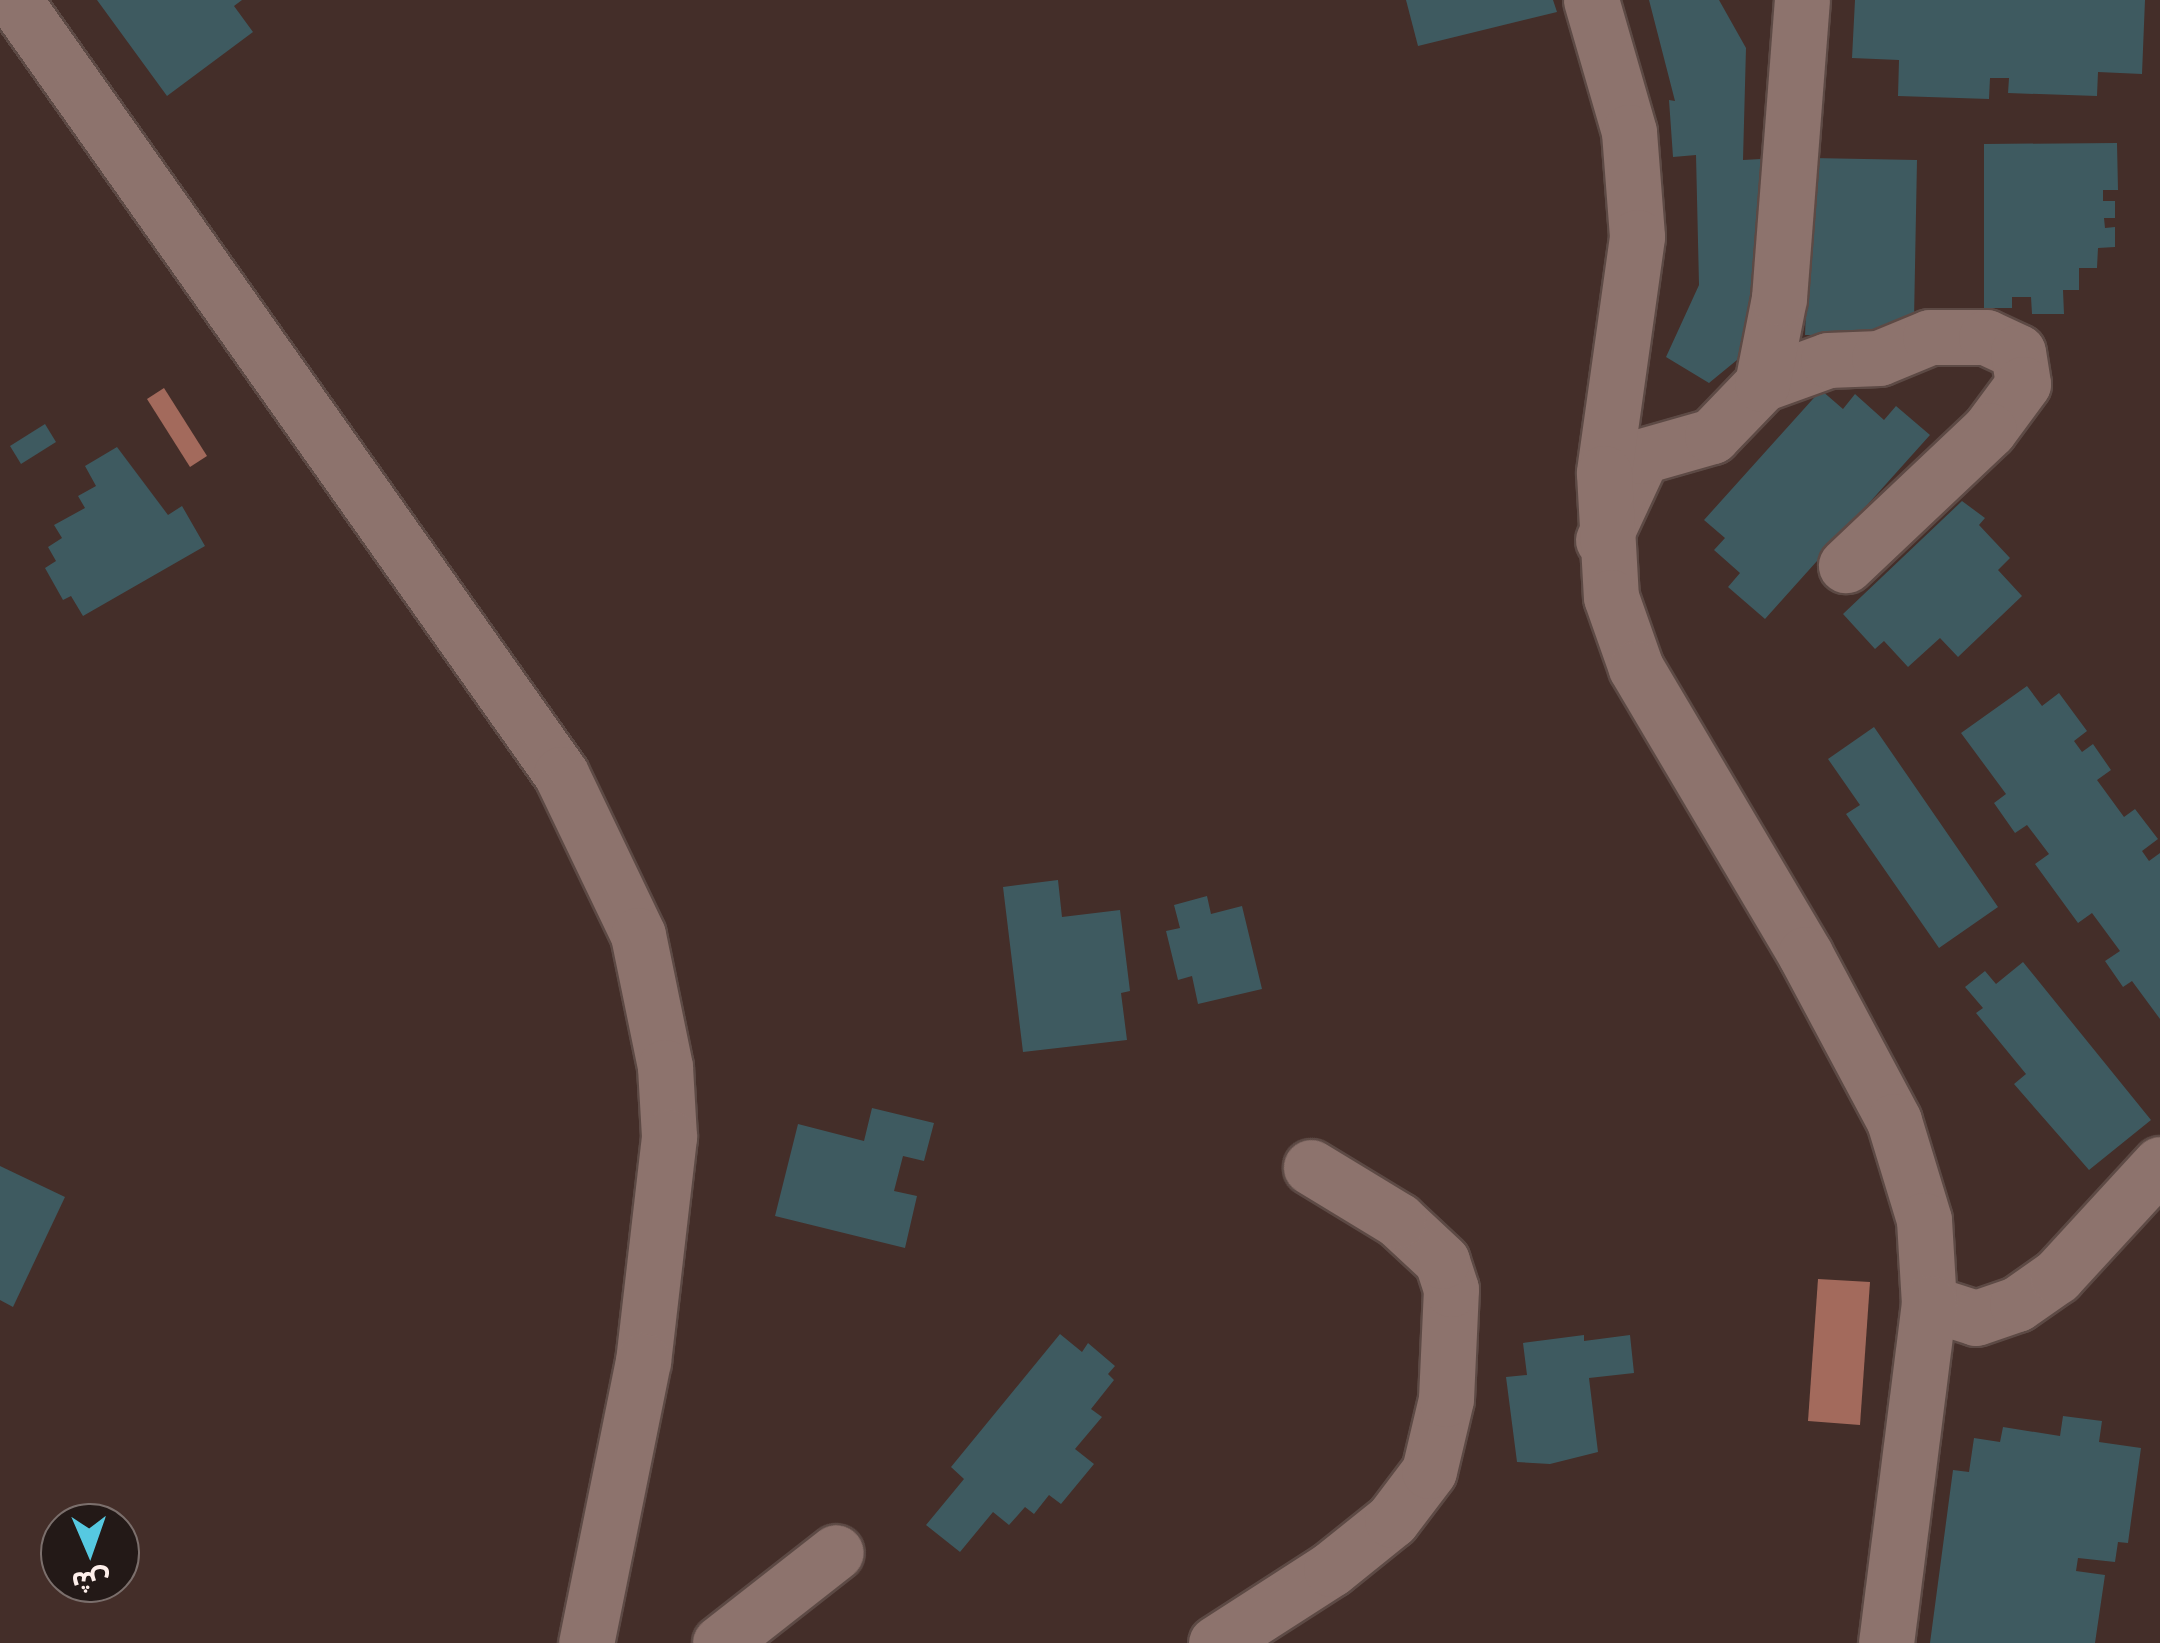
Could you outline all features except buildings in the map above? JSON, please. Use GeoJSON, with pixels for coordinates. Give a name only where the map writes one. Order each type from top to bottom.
{"type":"FeatureCollection","features":[{"type":"Feature","properties":{"kind":"street"},"geometry":{"type":"LineString","coordinates":[[14,0],[560,774],[638,935],[660,1035],[669,1137],[644,1361],[586,1643]]}},
{"type":"Feature","properties":{"kind":"street"},"geometry":{"type":"LineString","coordinates":[[1591,0],[1629,132],[1638,238],[1604,473],[1603,540],[1611,597],[1636,668],[1806,954],[1894,1121],[1921,1206],[1929,1303],[1886,1643]]}},
{"type":"Feature","properties":{"kind":"street"},"geometry":{"type":"LineString","coordinates":[[1762,384],[1780,298],[1802,0]]}},
{"type":"Feature","properties":{"kind":"street"},"geometry":{"type":"LineString","coordinates":[[1603,540],[1642,456],[1712,436],[1762,384],[1828,360],[1880,358],[1930,337],[1986,337],[2018,352],[2022,384],[1988,430],[1846,565]]}},
{"type":"Feature","properties":{"kind":"street"},"geometry":{"type":"LineString","coordinates":[[1929,1303],[1976,1318],[2017,1304],[2134,1220],[2160,1164]]}},
{"type":"Feature","properties":{"kind":"street"},"geometry":{"type":"LineString","coordinates":[[1216,1643],[1331,1569],[1392,1520],[1428,1471],[1446,1400],[1451,1290],[1442,1262],[1398,1220],[1310,1167]]}},
{"type":"Feature","properties":{"kind":"street"},"geometry":{"type":"LineString","coordinates":[[720,1643],[836,1552]]}},
{"type":"Feature","properties":{"kind":"shaded area"},"geometry":{"type":"Polygon","coordinates":[[[164,388],[207,456],[190,467],[147,399],[164,388]]]}},
{"type":"Feature","properties":{"kind":"shaded area"},"geometry":{"type":"Polygon","coordinates":[[[1818,1279],[1870,1282],[1860,1425],[1808,1421],[1818,1279]]]}}]}
